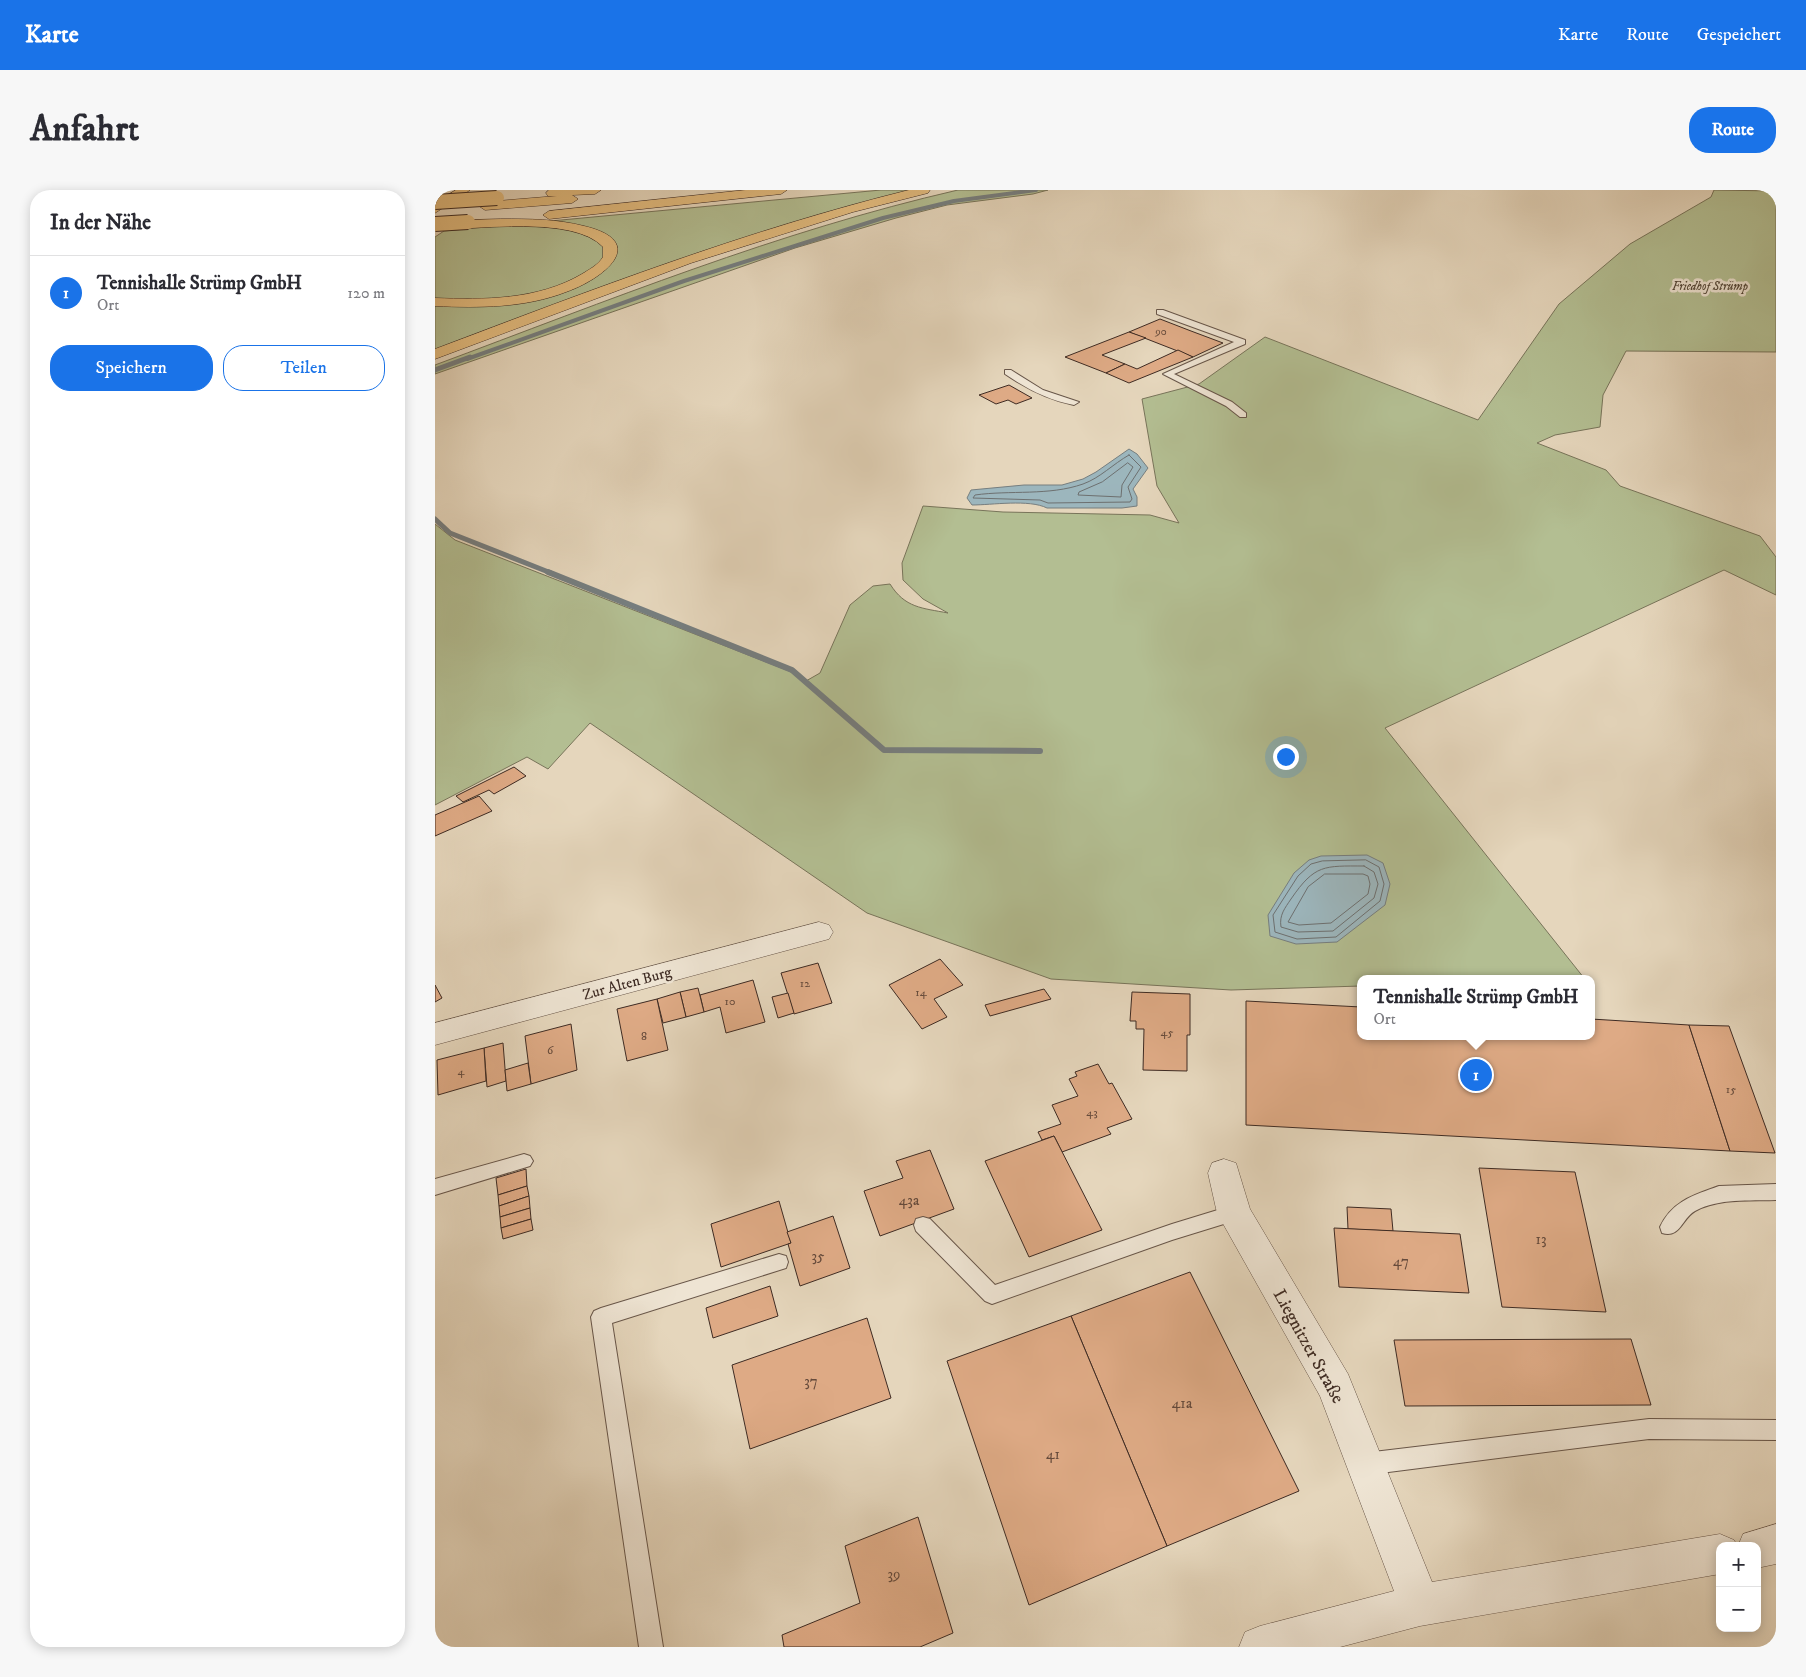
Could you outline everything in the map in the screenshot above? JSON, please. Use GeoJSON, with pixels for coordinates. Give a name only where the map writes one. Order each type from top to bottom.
{"type":"FeatureCollection","features":[{"type":"Feature","properties":{"kind":"highway"},"geometry":{"type":"LineString","coordinates":[[435,193],[440,190]]}},
{"type":"Feature","properties":{"kind":"highway"},"geometry":{"type":"LineString","coordinates":[[435,209],[464,190]]}},
{"type":"Feature","properties":{"kind":"highway"},"geometry":{"type":"LineString","coordinates":[[435,202],[493,194],[595,190]]}},
{"type":"Feature","properties":{"kind":"highway"},"geometry":{"type":"LineString","coordinates":[[435,225],[474,216],[691,190]]}},
{"type":"Feature","properties":{"kind":"highway"},"geometry":{"type":"LineString","coordinates":[[474,216],[773,190]]}},
{"type":"Feature","properties":{"kind":"highway"},"geometry":{"type":"LineString","coordinates":[[435,216],[474,216],[781,190]]}},
{"type":"Feature","properties":{"kind":"highway"},"geometry":{"type":"LineString","coordinates":[[435,354],[686,260],[848,209],[924,190]]}},
{"type":"Feature","properties":{"kind":"highway"},"geometry":{"type":"LineString","coordinates":[[435,225],[493,194]]}},
{"type":"Feature","properties":{"kind":"highway"},"geometry":{"type":"LineString","coordinates":[[435,209],[582,230],[601,236],[609,245],[611,255],[604,266],[588,278],[553,291],[500,302],[465,304],[435,302]]}},
{"type":"Feature","properties":{"kind":"street","name":"Zur Alten Burg"},"geometry":{"type":"LineString","coordinates":[[435,1034],[819,932]]}},
{"type":"Feature","properties":{"kind":"street","name":"Liegnitzer Straße"},"geometry":{"type":"LineString","coordinates":[[1224,1173],[1234,1213],[1335,1388],[1420,1605]]}},
{"type":"Feature","properties":{"kind":"street"},"geometry":{"type":"LineString","coordinates":[[1761,1547],[1776,1544]]}},
{"type":"Feature","properties":{"kind":"street"},"geometry":{"type":"LineString","coordinates":[[1259,1647],[1420,1605],[1716,1555]]}},
{"type":"Feature","properties":{"kind":"lane"},"geometry":{"type":"LineString","coordinates":[[1160,312],[1243,342],[1167,374],[1229,404],[1243,416]]}},
{"type":"Feature","properties":{"kind":"lane"},"geometry":{"type":"LineString","coordinates":[[1191,331],[1201,326]]}},
{"type":"Feature","properties":{"kind":"lane"},"geometry":{"type":"LineString","coordinates":[[1008,372],[1027,385],[1057,400],[1074,402]]}},
{"type":"Feature","properties":{"kind":"lane"},"geometry":{"type":"LineString","coordinates":[[435,1188],[524,1160]]}},
{"type":"Feature","properties":{"kind":"lane"},"geometry":{"type":"LineString","coordinates":[[1669,1227],[1687,1206],[1719,1194],[1776,1192]]}},
{"type":"Feature","properties":{"kind":"lane"},"geometry":{"type":"LineString","coordinates":[[923,1225],[992,1295],[1171,1232],[1234,1213]]}},
{"type":"Feature","properties":{"kind":"lane"},"geometry":{"type":"LineString","coordinates":[[651,1647],[601,1317],[779,1262]]}},
{"type":"Feature","properties":{"kind":"lane"},"geometry":{"type":"LineString","coordinates":[[1365,1464],[1649,1428],[1776,1430]]}},
{"type":"Feature","properties":{"kind":"green space"},"geometry":{"type":"Polygon","coordinates":[[[881,190],[920,190],[788,226],[435,352],[435,237],[444,231],[881,190]]]}},
{"type":"Feature","properties":{"kind":"green space"},"geometry":{"type":"Polygon","coordinates":[[[958,190],[1048,190],[1033,194],[947,205],[795,248],[435,374],[435,365],[694,269],[825,226],[958,190]]]}},
{"type":"Feature","properties":{"kind":"green space","name":"Friedhof Strümp"},"geometry":{"type":"Polygon","coordinates":[[[1714,190],[1776,191],[1776,352],[1626,351],[1603,395],[1600,427],[1555,435],[1537,443],[1606,470],[1620,486],[1760,536],[1776,557],[1776,595],[1724,570],[1385,728],[1582,975],[1357,975],[1357,986],[1231,990],[1051,979],[867,913],[590,723],[548,769],[527,757],[435,805],[435,524],[455,540],[789,671],[806,681],[820,673],[850,605],[873,586],[890,584],[902,598],[915,606],[948,613],[923,599],[903,580],[902,563],[923,506],[1003,512],[1150,515],[1179,523],[1157,486],[1142,399],[1199,384],[1265,337],[1478,420],[1559,304],[1630,244],[1711,197],[1714,190]]]}},
{"type":"Feature","properties":{"kind":"water"},"geometry":{"type":"Polygon","coordinates":[[[1129,449],[1137,454],[1148,468],[1133,489],[1137,497],[1137,506],[1122,508],[1047,508],[1021,503],[972,505],[967,498],[971,490],[1024,485],[1062,485],[1083,479],[1129,449]]]}},
{"type":"Feature","properties":{"kind":"water"},"geometry":{"type":"Polygon","coordinates":[[[1367,855],[1383,863],[1390,884],[1385,905],[1337,942],[1296,944],[1270,936],[1268,915],[1294,873],[1309,860],[1321,856],[1367,855]]]}},
{"type":"Feature","properties":{"kind":"building"},"geometry":{"type":"Polygon","coordinates":[[[1160,319],[1223,343],[1193,357],[1129,332],[1160,319]]]}},
{"type":"Feature","properties":{"kind":"building"},"geometry":{"type":"Polygon","coordinates":[[[1129,332],[1146,338],[1102,355],[1125,364],[1106,373],[1065,357],[1129,332]]]}},
{"type":"Feature","properties":{"kind":"building"},"geometry":{"type":"Polygon","coordinates":[[[1178,350],[1193,357],[1129,383],[1106,373],[1125,364],[1137,369],[1178,350]]]}},
{"type":"Feature","properties":{"kind":"building"},"geometry":{"type":"Polygon","coordinates":[[[1009,385],[1032,398],[1016,404],[1008,400],[996,404],[979,395],[1009,385]]]}},
{"type":"Feature","properties":{"kind":"building"},"geometry":{"type":"Polygon","coordinates":[[[514,767],[526,776],[494,794],[489,790],[463,802],[456,796],[514,767]]]}},
{"type":"Feature","properties":{"kind":"building"},"geometry":{"type":"Polygon","coordinates":[[[479,796],[492,811],[435,836],[435,815],[479,796]]]}},
{"type":"Feature","properties":{"kind":"building"},"geometry":{"type":"Polygon","coordinates":[[[940,959],[963,985],[934,999],[947,1017],[922,1029],[889,985],[940,959]]]}},
{"type":"Feature","properties":{"kind":"building"},"geometry":{"type":"Polygon","coordinates":[[[818,963],[832,1003],[794,1014],[781,973],[818,963]]]}},
{"type":"Feature","properties":{"kind":"building"},"geometry":{"type":"Polygon","coordinates":[[[753,980],[765,1022],[726,1033],[720,1007],[704,1012],[700,995],[753,980]]]}},
{"type":"Feature","properties":{"kind":"building"},"geometry":{"type":"Polygon","coordinates":[[[435,985],[442,998],[435,1002],[435,985]]]}},
{"type":"Feature","properties":{"kind":"building"},"geometry":{"type":"Polygon","coordinates":[[[698,988],[704,1012],[686,1017],[680,992],[698,988]]]}},
{"type":"Feature","properties":{"kind":"building"},"geometry":{"type":"Polygon","coordinates":[[[1044,989],[1051,999],[990,1016],[985,1005],[1044,989]]]}},
{"type":"Feature","properties":{"kind":"building"},"geometry":{"type":"Polygon","coordinates":[[[680,992],[686,1017],[663,1023],[657,999],[680,992]]]}},
{"type":"Feature","properties":{"kind":"building"},"geometry":{"type":"Polygon","coordinates":[[[1132,992],[1190,994],[1190,1035],[1187,1035],[1187,1071],[1143,1070],[1144,1029],[1136,1029],[1136,1021],[1130,1021],[1132,992]]]}},
{"type":"Feature","properties":{"kind":"building"},"geometry":{"type":"Polygon","coordinates":[[[788,993],[794,1013],[778,1018],[772,997],[788,993]]]}},
{"type":"Feature","properties":{"kind":"building"},"geometry":{"type":"Polygon","coordinates":[[[657,999],[668,1050],[627,1061],[617,1009],[657,999]]]}},
{"type":"Feature","properties":{"kind":"building"},"geometry":{"type":"Polygon","coordinates":[[[1246,1001],[1357,1007],[1357,1040],[1595,1040],[1595,1019],[1689,1025],[1730,1151],[1246,1125],[1246,1001]]]}},
{"type":"Feature","properties":{"kind":"building"},"geometry":{"type":"Polygon","coordinates":[[[571,1024],[577,1070],[531,1084],[525,1036],[571,1024]]]}},
{"type":"Feature","properties":{"kind":"building"},"geometry":{"type":"Polygon","coordinates":[[[1689,1025],[1729,1026],[1775,1153],[1730,1151],[1689,1025]]]}},
{"type":"Feature","properties":{"kind":"building"},"geometry":{"type":"Polygon","coordinates":[[[503,1043],[506,1081],[487,1087],[484,1048],[503,1043]]]}},
{"type":"Feature","properties":{"kind":"building"},"geometry":{"type":"Polygon","coordinates":[[[484,1048],[486,1081],[438,1095],[437,1060],[484,1048]]]}},
{"type":"Feature","properties":{"kind":"building"},"geometry":{"type":"Polygon","coordinates":[[[528,1063],[531,1084],[507,1091],[505,1070],[528,1063]]]}},
{"type":"Feature","properties":{"kind":"building"},"geometry":{"type":"Polygon","coordinates":[[[1098,1064],[1109,1084],[1112,1083],[1132,1119],[1107,1128],[1111,1134],[1062,1152],[1054,1136],[1042,1140],[1038,1132],[1061,1124],[1052,1105],[1078,1096],[1069,1079],[1077,1076],[1075,1072],[1098,1064]]]}},
{"type":"Feature","properties":{"kind":"building"},"geometry":{"type":"Polygon","coordinates":[[[1054,1136],[1102,1230],[1029,1257],[985,1161],[1054,1136]]]}},
{"type":"Feature","properties":{"kind":"building"},"geometry":{"type":"Polygon","coordinates":[[[930,1150],[954,1209],[880,1236],[864,1191],[903,1178],[896,1161],[930,1150]]]}},
{"type":"Feature","properties":{"kind":"building"},"geometry":{"type":"Polygon","coordinates":[[[1479,1168],[1575,1172],[1606,1312],[1502,1307],[1479,1168]]]}},
{"type":"Feature","properties":{"kind":"building"},"geometry":{"type":"Polygon","coordinates":[[[526,1169],[527,1186],[498,1195],[496,1178],[526,1169]]]}},
{"type":"Feature","properties":{"kind":"building"},"geometry":{"type":"Polygon","coordinates":[[[527,1186],[529,1196],[499,1206],[498,1195],[527,1186]]]}},
{"type":"Feature","properties":{"kind":"building"},"geometry":{"type":"Polygon","coordinates":[[[529,1196],[530,1208],[500,1217],[499,1206],[529,1196]]]}},
{"type":"Feature","properties":{"kind":"building"},"geometry":{"type":"Polygon","coordinates":[[[779,1201],[791,1243],[721,1267],[711,1224],[779,1201]]]}},
{"type":"Feature","properties":{"kind":"building"},"geometry":{"type":"Polygon","coordinates":[[[1347,1207],[1391,1209],[1393,1231],[1348,1229],[1347,1207]]]}},
{"type":"Feature","properties":{"kind":"building"},"geometry":{"type":"Polygon","coordinates":[[[530,1208],[531,1219],[501,1228],[500,1217],[530,1208]]]}},
{"type":"Feature","properties":{"kind":"building"},"geometry":{"type":"Polygon","coordinates":[[[833,1216],[850,1268],[800,1286],[788,1244],[791,1243],[787,1232],[833,1216]]]}},
{"type":"Feature","properties":{"kind":"building"},"geometry":{"type":"Polygon","coordinates":[[[531,1219],[533,1230],[503,1239],[501,1228],[531,1219]]]}},
{"type":"Feature","properties":{"kind":"building"},"geometry":{"type":"Polygon","coordinates":[[[1334,1228],[1460,1234],[1469,1293],[1339,1287],[1334,1228]]]}},
{"type":"Feature","properties":{"kind":"building"},"geometry":{"type":"Polygon","coordinates":[[[1190,1272],[1299,1491],[1167,1546],[1071,1316],[1190,1272]]]}},
{"type":"Feature","properties":{"kind":"building"},"geometry":{"type":"Polygon","coordinates":[[[770,1286],[778,1316],[713,1338],[706,1308],[770,1286]]]}},
{"type":"Feature","properties":{"kind":"building"},"geometry":{"type":"Polygon","coordinates":[[[1071,1316],[1167,1546],[1029,1605],[947,1361],[1071,1316]]]}},
{"type":"Feature","properties":{"kind":"building"},"geometry":{"type":"Polygon","coordinates":[[[867,1318],[891,1398],[750,1449],[732,1365],[867,1318]]]}},
{"type":"Feature","properties":{"kind":"building"},"geometry":{"type":"Polygon","coordinates":[[[1631,1339],[1651,1405],[1405,1406],[1394,1340],[1631,1339]]]}},
{"type":"Feature","properties":{"kind":"building"},"geometry":{"type":"Polygon","coordinates":[[[918,1517],[953,1633],[920,1647],[784,1647],[782,1635],[860,1603],[845,1546],[918,1517]]]}},
{"type":"Feature","properties":{"kind":"waterway"},"geometry":{"type":"LineString","coordinates":[[467,359],[684,281],[883,218],[954,201],[1036,190]]}},
{"type":"Feature","properties":{"kind":"waterway"},"geometry":{"type":"LineString","coordinates":[[435,370],[470,357]]}},
{"type":"Feature","properties":{"kind":"waterway"},"geometry":{"type":"LineString","coordinates":[[435,519],[450,533],[551,573]]}},
{"type":"Feature","properties":{"kind":"waterway"},"geometry":{"type":"LineString","coordinates":[[548,572],[792,670],[884,750],[1040,751]]}},
{"type":"Feature","properties":{"kind":"place","name":"Tennishalle Strümp GmbH"},"geometry":{"type":"Point","coordinates":[1476,1075]}}]}
